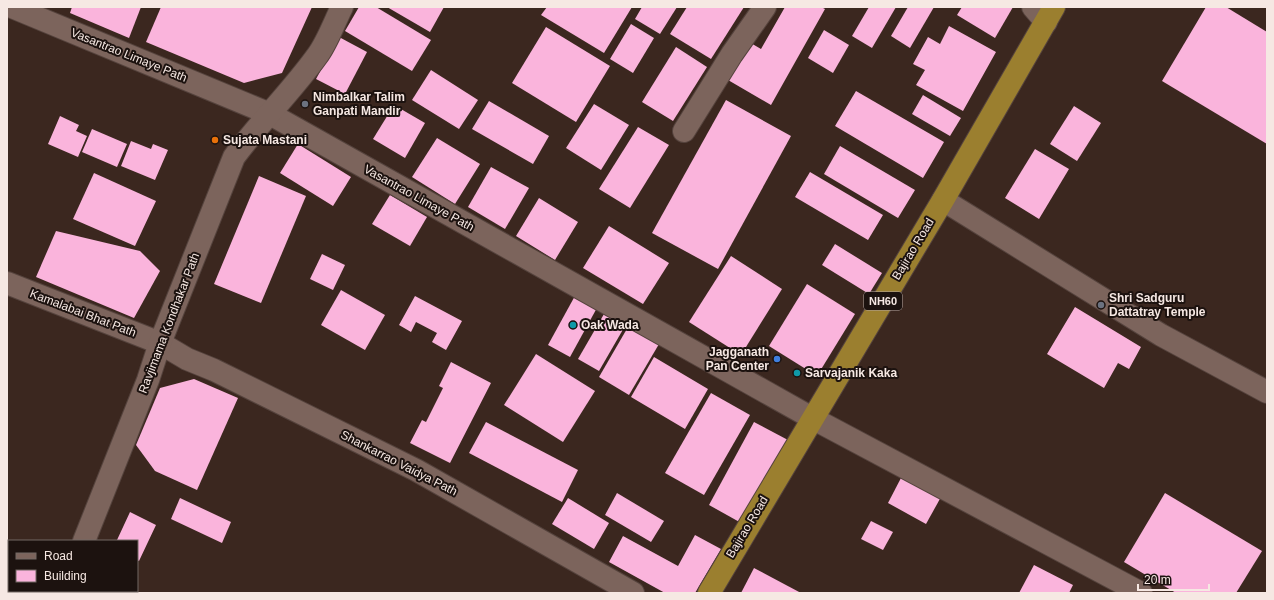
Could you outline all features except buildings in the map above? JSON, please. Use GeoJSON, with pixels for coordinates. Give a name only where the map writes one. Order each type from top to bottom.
{"type":"FeatureCollection","features":[{"type":"Feature","properties":{"kind":"highway","name":"Bajirao Road"},"geometry":{"type":"LineString","coordinates":[[709,593],[943,200],[1045,12]]}},
{"type":"Feature","properties":{"kind":"street","name":"Vasantrao Limaye Path"},"geometry":{"type":"LineString","coordinates":[[12,7],[270,114],[812,418],[1141,593]]}},
{"type":"Feature","properties":{"kind":"street","name":"Ravjimama Kondhakar Path"},"geometry":{"type":"LineString","coordinates":[[84,540],[148,380],[160,343],[234,157],[318,55],[342,7]]}},
{"type":"Feature","properties":{"kind":"street"},"geometry":{"type":"LineString","coordinates":[[684,131],[732,54],[765,7]]}},
{"type":"Feature","properties":{"kind":"street"},"geometry":{"type":"LineString","coordinates":[[943,200],[1161,335],[1267,392]]}},
{"type":"Feature","properties":{"kind":"street","name":"Kamalabai Bhat Path"},"geometry":{"type":"LineString","coordinates":[[7,283],[160,343]]}},
{"type":"Feature","properties":{"kind":"street","name":"Shankarrao Vaidya Path"},"geometry":{"type":"LineString","coordinates":[[160,343],[187,359],[214,370],[416,470],[633,593]]}},
{"type":"Feature","properties":{"kind":"place","name":"Nimbalkar Talim Ganpati Mandir"},"geometry":{"type":"Point","coordinates":[305,104]}},
{"type":"Feature","properties":{"kind":"place","name":"Sujata Mastani"},"geometry":{"type":"Point","coordinates":[215,140]}},
{"type":"Feature","properties":{"kind":"place","name":"Shri Sadguru Dattatray Temple"},"geometry":{"type":"Point","coordinates":[1101,305]}},
{"type":"Feature","properties":{"kind":"place","name":"Oak Wada"},"geometry":{"type":"Point","coordinates":[573,325]}},
{"type":"Feature","properties":{"kind":"place","name":"Jagganath Pan Center"},"geometry":{"type":"Point","coordinates":[777,359]}},
{"type":"Feature","properties":{"kind":"place","name":"Sarvajanik Kaka"},"geometry":{"type":"Point","coordinates":[797,373]}}]}
